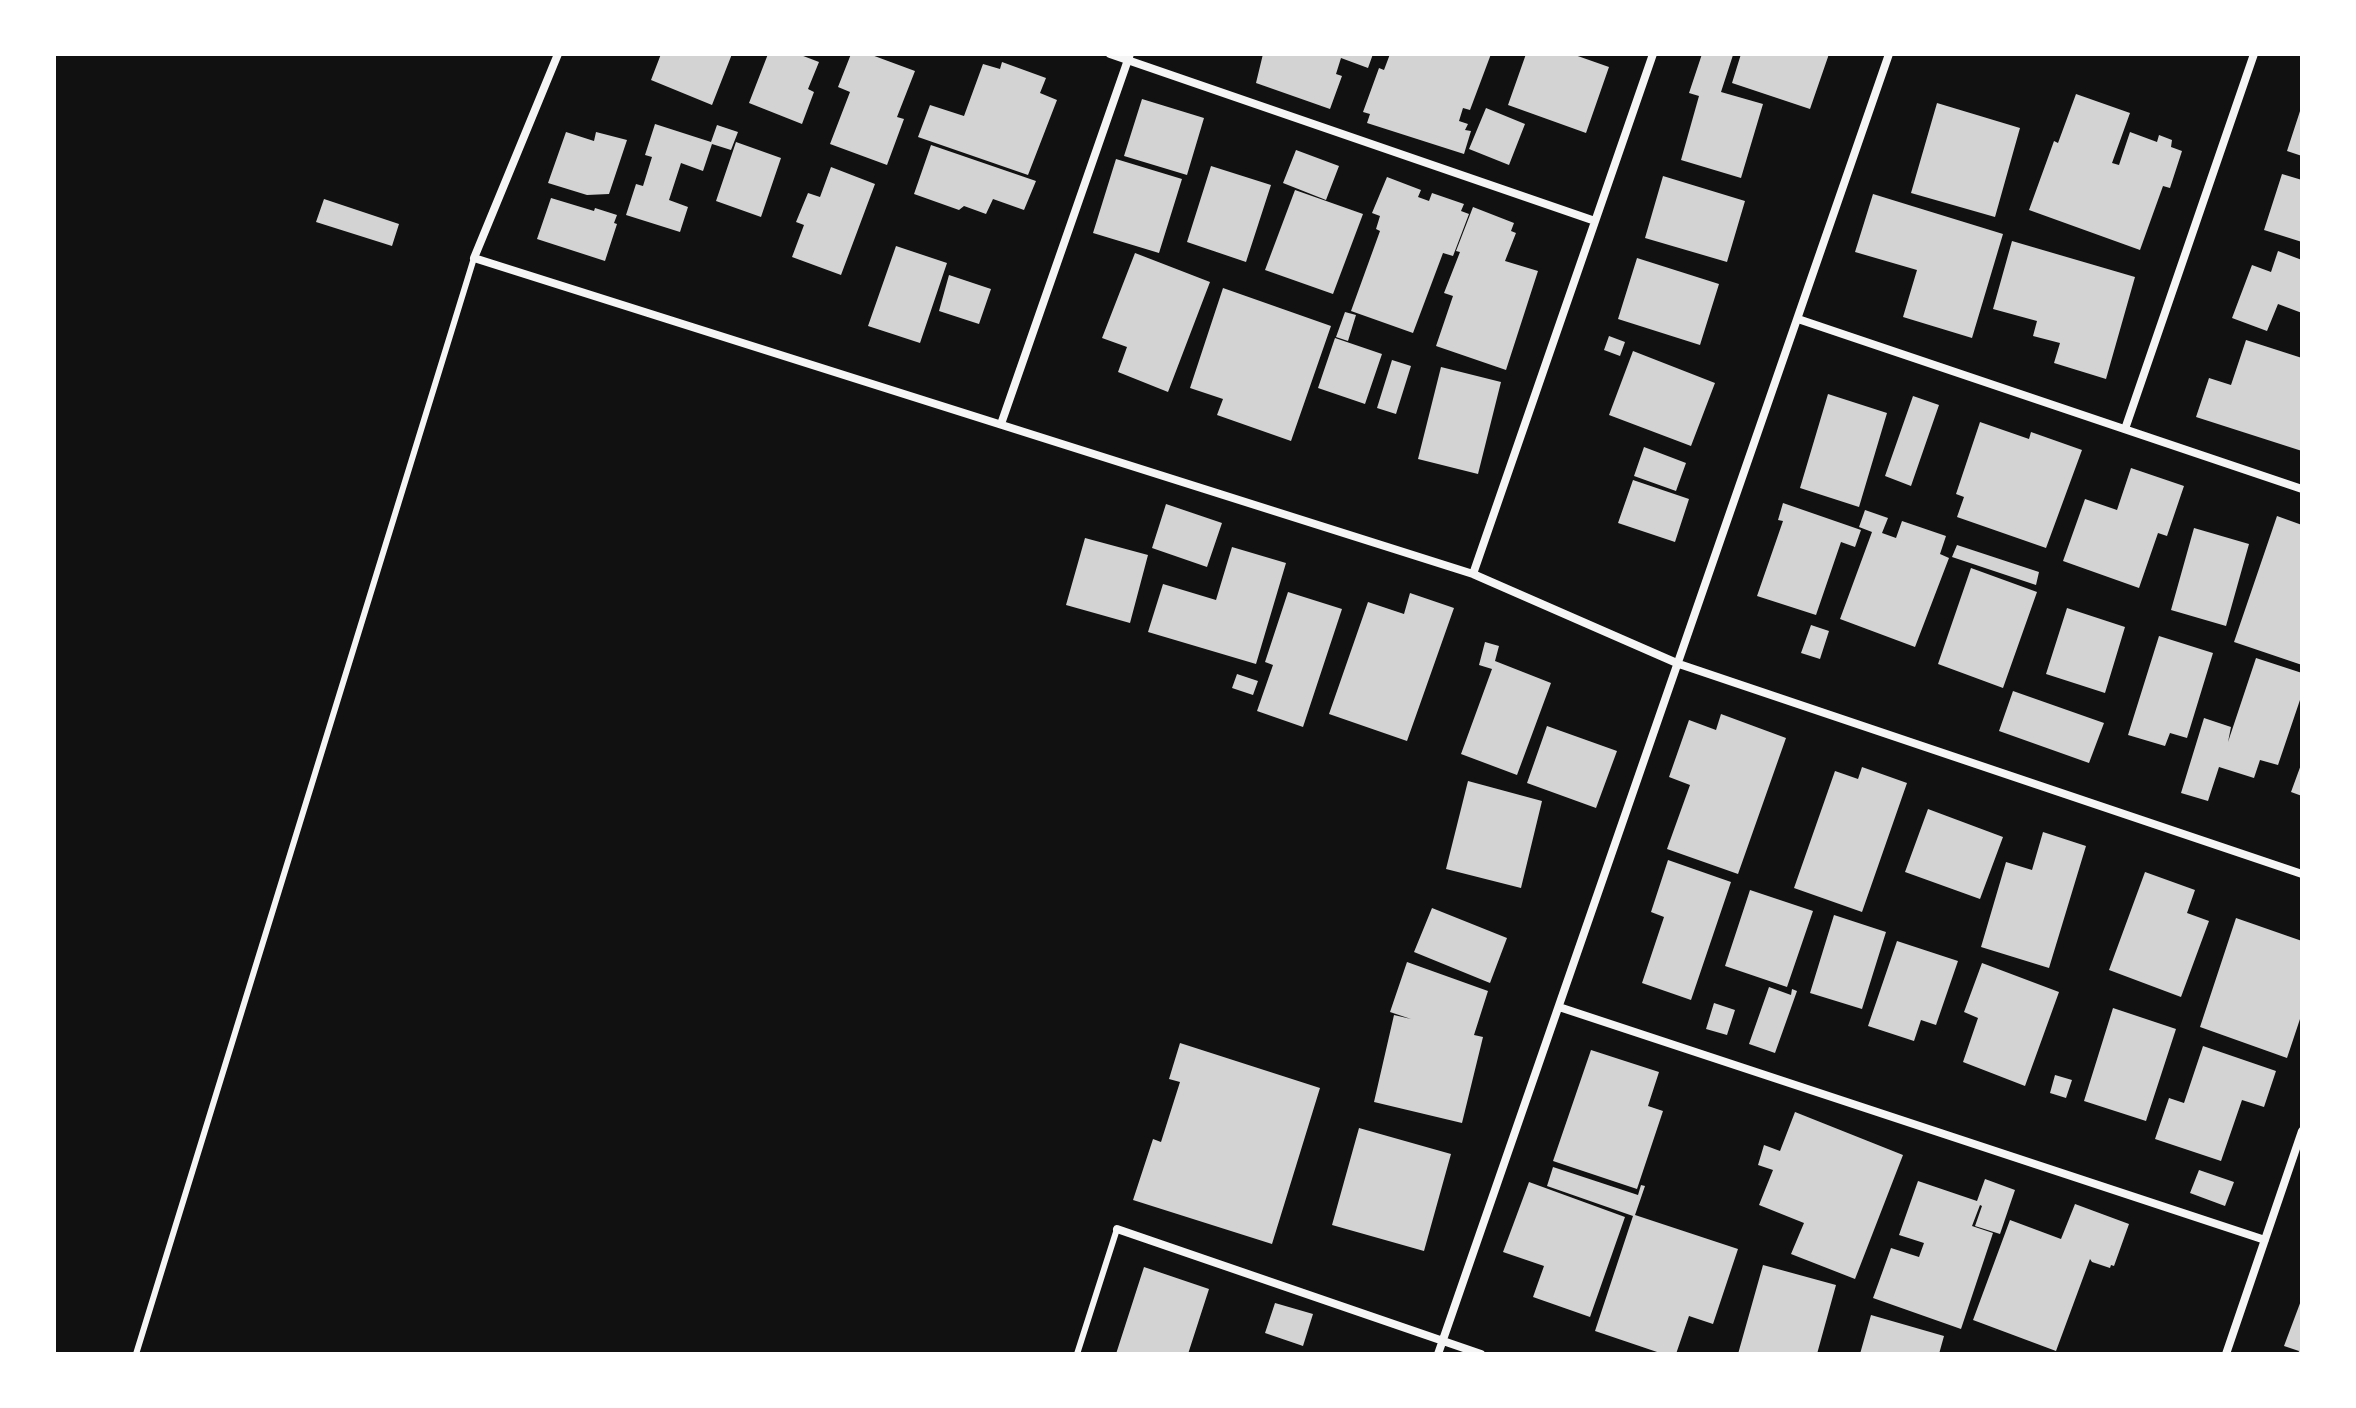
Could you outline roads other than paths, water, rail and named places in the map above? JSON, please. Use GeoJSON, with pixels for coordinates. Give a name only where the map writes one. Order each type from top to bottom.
{"type":"FeatureCollection","features":[{"type":"Feature","properties":{"kind":"street"},"geometry":{"type":"LineString","coordinates":[[558,54],[474,258],[1473,574],[1679,664],[2302,874]]}},
{"type":"Feature","properties":{"kind":"street"},"geometry":{"type":"LineString","coordinates":[[1110,54],[1130,57],[1595,221]]}},
{"type":"Feature","properties":{"kind":"street"},"geometry":{"type":"LineString","coordinates":[[1473,574],[1653,54]]}},
{"type":"Feature","properties":{"kind":"street"},"geometry":{"type":"LineString","coordinates":[[1438,1354],[1889,54]]}},
{"type":"Feature","properties":{"kind":"street"},"geometry":{"type":"LineString","coordinates":[[2125,429],[2254,54]]}},
{"type":"Feature","properties":{"kind":"street"},"geometry":{"type":"LineString","coordinates":[[1001,424],[1130,57]]}},
{"type":"Feature","properties":{"kind":"street"},"geometry":{"type":"LineString","coordinates":[[1798,319],[2302,489]]}},
{"type":"Feature","properties":{"kind":"street"},"geometry":{"type":"LineString","coordinates":[[1559,1007],[2265,1240]]}},
{"type":"Feature","properties":{"kind":"street"},"geometry":{"type":"LineString","coordinates":[[2226,1354],[2302,1131]]}},
{"type":"Feature","properties":{"kind":"street"},"geometry":{"type":"LineString","coordinates":[[1117,1229],[1481,1354]]}},
{"type":"Feature","properties":{"kind":"lane"},"geometry":{"type":"LineString","coordinates":[[136,1354],[474,258]]}},
{"type":"Feature","properties":{"kind":"lane"},"geometry":{"type":"LineString","coordinates":[[1077,1354],[1117,1229]]}}]}
